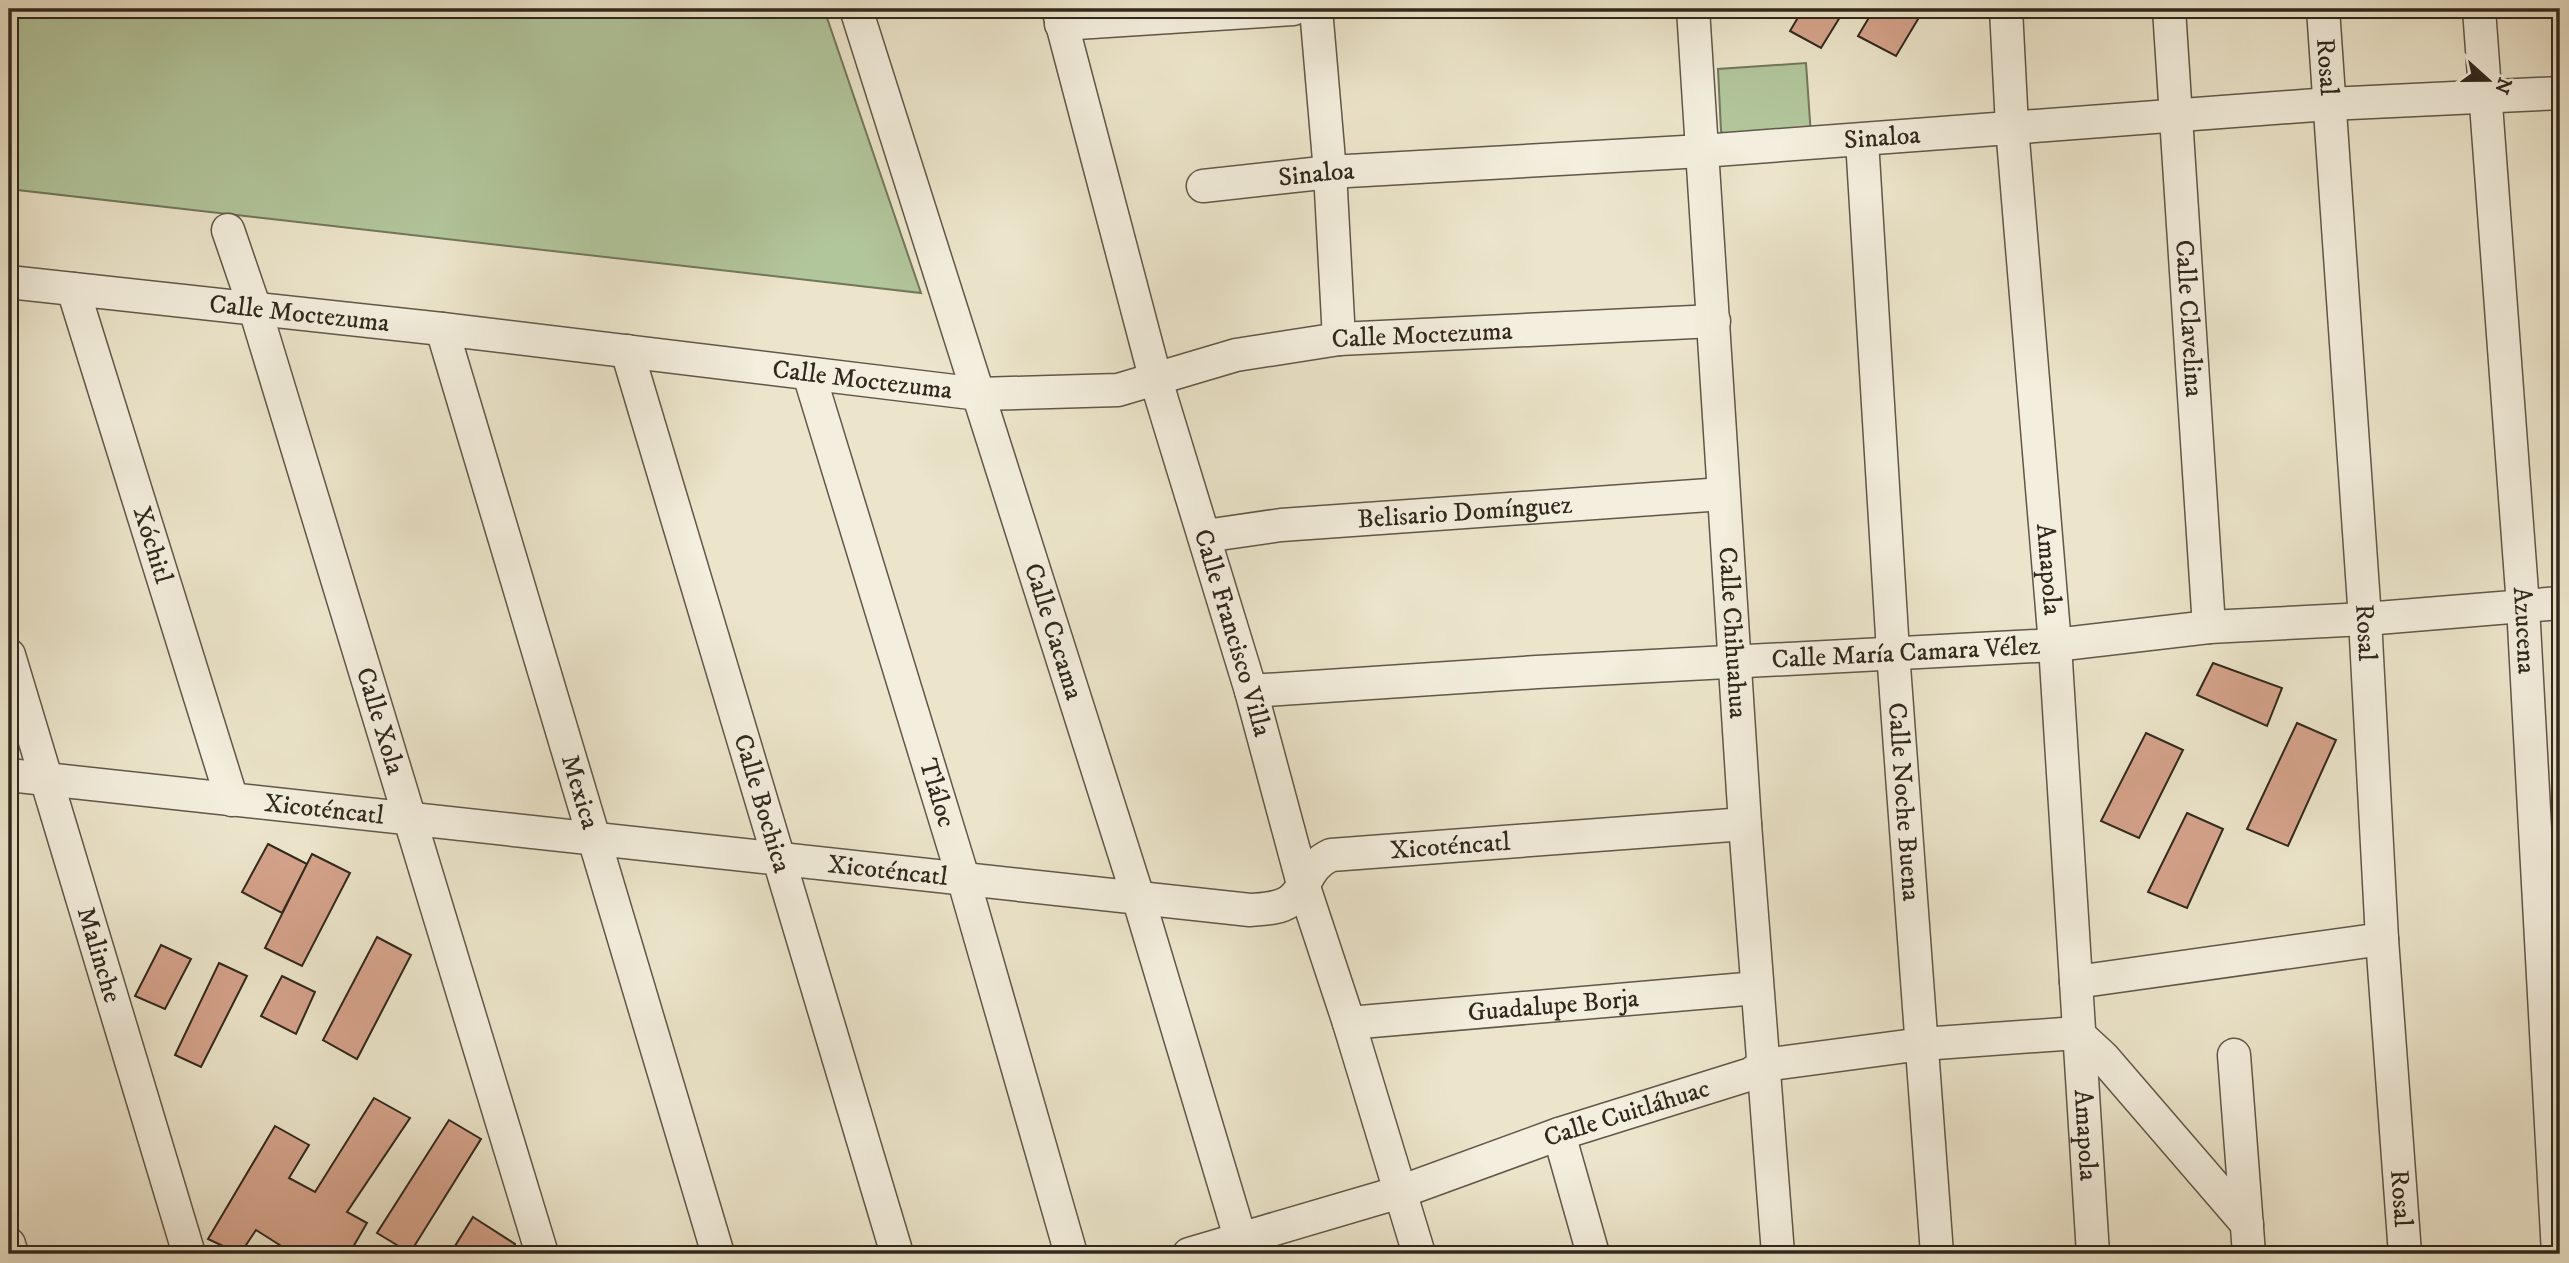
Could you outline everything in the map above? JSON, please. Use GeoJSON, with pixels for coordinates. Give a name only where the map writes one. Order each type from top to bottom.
{"type":"FeatureCollection","features":[{"type":"Feature","properties":{"kind":"street","name":"Calle Cacama"},"geometry":{"type":"LineString","coordinates":[[856,9],[1138,897],[1242,1246]]}},
{"type":"Feature","properties":{"kind":"street"},"geometry":{"type":"LineString","coordinates":[[1059,17],[1293,9]]}},
{"type":"Feature","properties":{"kind":"street"},"geometry":{"type":"LineString","coordinates":[[1316,9],[1330,172],[1339,339]]}},
{"type":"Feature","properties":{"kind":"street","name":"Calle Chihuahua"},"geometry":{"type":"LineString","coordinates":[[1693,9],[1723,494],[1737,663],[1745,824],[1778,1254]]}},
{"type":"Feature","properties":{"kind":"street","name":"Amapola"},"geometry":{"type":"LineString","coordinates":[[2006,9],[2012,127],[2055,645],[2077,1033],[2093,1254]]}},
{"type":"Feature","properties":{"kind":"street","name":"Calle Clavelina"},"geometry":{"type":"LineString","coordinates":[[2169,9],[2209,627]]}},
{"type":"Feature","properties":{"kind":"street","name":"Rosal"},"geometry":{"type":"LineString","coordinates":[[2323,9],[2365,620],[2382,939],[2405,1254]]}},
{"type":"Feature","properties":{"kind":"street","name":"Azucena"},"geometry":{"type":"LineString","coordinates":[[2479,9],[2522,606],[2558,1254]]}},
{"type":"Feature","properties":{"kind":"street","name":"Calle Francisco Villa"},"geometry":{"type":"LineString","coordinates":[[1059,17],[1155,377],[1251,691],[1303,884],[1349,1023],[1419,1254]]}},
{"type":"Feature","properties":{"kind":"street","name":"Sinaloa"},"geometry":{"type":"LineString","coordinates":[[1203,186],[1330,172],[1702,150],[2329,104],[2484,99],[2560,93]]}},
{"type":"Feature","properties":{"kind":"street","name":"Calle Noche Buena"},"geometry":{"type":"LineString","coordinates":[[1861,139],[1893,652],[1937,1254]]}},
{"type":"Feature","properties":{"kind":"street","name":"Calle Xola"},"geometry":{"type":"LineString","coordinates":[[228,230],[256,309],[542,1254]]}},
{"type":"Feature","properties":{"kind":"street","name":"Calle Moctezuma"},"geometry":{"type":"LineString","coordinates":[[9,282],[442,329],[979,394],[1118,390],[1236,355],[1339,339],[1714,321]]}},
{"type":"Feature","properties":{"kind":"street","name":"Xóchitl"},"geometry":{"type":"LineString","coordinates":[[73,289],[232,800]]}},
{"type":"Feature","properties":{"kind":"street","name":"Mexica"},"geometry":{"type":"LineString","coordinates":[[442,329],[718,1254]]}},
{"type":"Feature","properties":{"kind":"street","name":"Calle Bochica"},"geometry":{"type":"LineString","coordinates":[[627,351],[782,861],[897,1254]]}},
{"type":"Feature","properties":{"kind":"street","name":"Tláloc"},"geometry":{"type":"LineString","coordinates":[[809,374],[964,881],[1071,1254]]}},
{"type":"Feature","properties":{"kind":"street","name":"Belisario Domínguez"},"geometry":{"type":"LineString","coordinates":[[1205,536],[1281,525],[1723,494]]}},
{"type":"Feature","properties":{"kind":"street","name":"Calle María Camara Vélez"},"geometry":{"type":"LineString","coordinates":[[1251,691],[1537,672],[2055,645],[2209,627],[2365,620],[2560,603]]}},
{"type":"Feature","properties":{"kind":"street","name":"Malinche"},"geometry":{"type":"LineString","coordinates":[[9,655],[189,1254]]}},
{"type":"Feature","properties":{"kind":"street","name":"Xicoténcatl"},"geometry":{"type":"LineString","coordinates":[[9,775],[1250,910],[1274,907],[1291,901],[1318,861],[1331,855],[1745,824]]}},
{"type":"Feature","properties":{"kind":"street"},"geometry":{"type":"LineString","coordinates":[[2076,982],[2382,939]]}},
{"type":"Feature","properties":{"kind":"street","name":"Guadalupe Borja"},"geometry":{"type":"LineString","coordinates":[[1349,1023],[1757,988]]}},
{"type":"Feature","properties":{"kind":"street"},"geometry":{"type":"LineString","coordinates":[[2077,1033],[2103,1057],[2248,1239]]}},
{"type":"Feature","properties":{"kind":"street","name":"Calle Cuitláhuac"},"geometry":{"type":"LineString","coordinates":[[1189,1254],[1242,1246],[1559,1134],[1751,1074],[1764,1065],[1922,1044],[2077,1033]]}},
{"type":"Feature","properties":{"kind":"street"},"geometry":{"type":"LineString","coordinates":[[2234,1055],[2248,1239]]}},
{"type":"Feature","properties":{"kind":"street"},"geometry":{"type":"LineString","coordinates":[[1559,1134],[1593,1254]]}},
{"type":"Feature","properties":{"kind":"street"},"geometry":{"type":"LineString","coordinates":[[9,1244],[12,1254]]}},
{"type":"Feature","properties":{"kind":"green space"},"geometry":{"type":"Polygon","coordinates":[[[9,9],[824,9],[921,293],[9,189],[9,9]]]}},
{"type":"Feature","properties":{"kind":"green space"},"geometry":{"type":"Polygon","coordinates":[[[1806,63],[1811,136],[1730,141],[1721,131],[1718,69],[1806,63]]]}},
{"type":"Feature","properties":{"kind":"building"},"geometry":{"type":"Polygon","coordinates":[[[1803,9],[1845,9],[1821,48],[1790,31],[1803,9]]]}},
{"type":"Feature","properties":{"kind":"building"},"geometry":{"type":"Polygon","coordinates":[[[1874,9],[1924,9],[1896,56],[1858,36],[1874,9]]]}},
{"type":"Feature","properties":{"kind":"building"},"geometry":{"type":"Polygon","coordinates":[[[2213,663],[2282,688],[2267,726],[2197,695],[2213,663]]]}},
{"type":"Feature","properties":{"kind":"building"},"geometry":{"type":"Polygon","coordinates":[[[2297,723],[2336,740],[2288,846],[2247,829],[2297,723]]]}},
{"type":"Feature","properties":{"kind":"building"},"geometry":{"type":"Polygon","coordinates":[[[2146,733],[2183,750],[2139,838],[2101,821],[2146,733]]]}},
{"type":"Feature","properties":{"kind":"building"},"geometry":{"type":"Polygon","coordinates":[[[2187,813],[2223,829],[2187,908],[2148,892],[2187,813]]]}},
{"type":"Feature","properties":{"kind":"building"},"geometry":{"type":"Polygon","coordinates":[[[268,844],[307,864],[282,913],[242,892],[268,844]]]}},
{"type":"Feature","properties":{"kind":"building"},"geometry":{"type":"Polygon","coordinates":[[[312,854],[350,873],[302,966],[265,948],[312,854]]]}},
{"type":"Feature","properties":{"kind":"building"},"geometry":{"type":"Polygon","coordinates":[[[377,937],[411,955],[357,1059],[323,1040],[377,937]]]}},
{"type":"Feature","properties":{"kind":"building"},"geometry":{"type":"Polygon","coordinates":[[[161,945],[191,959],[165,1009],[135,996],[161,945]]]}},
{"type":"Feature","properties":{"kind":"building"},"geometry":{"type":"Polygon","coordinates":[[[219,963],[247,976],[201,1067],[175,1055],[219,963]]]}},
{"type":"Feature","properties":{"kind":"building"},"geometry":{"type":"Polygon","coordinates":[[[282,976],[315,992],[296,1034],[261,1016],[282,976]]]}},
{"type":"Feature","properties":{"kind":"building"},"geometry":{"type":"Polygon","coordinates":[[[374,1098],[410,1118],[347,1212],[367,1223],[349,1254],[294,1254],[256,1230],[240,1254],[208,1239],[275,1126],[309,1145],[289,1178],[315,1192],[374,1098]]]}},
{"type":"Feature","properties":{"kind":"building"},"geometry":{"type":"Polygon","coordinates":[[[449,1120],[481,1139],[410,1253],[377,1233],[449,1120]]]}},
{"type":"Feature","properties":{"kind":"building"},"geometry":{"type":"Polygon","coordinates":[[[473,1217],[515,1244],[508,1254],[450,1254],[473,1217]]]}}]}
